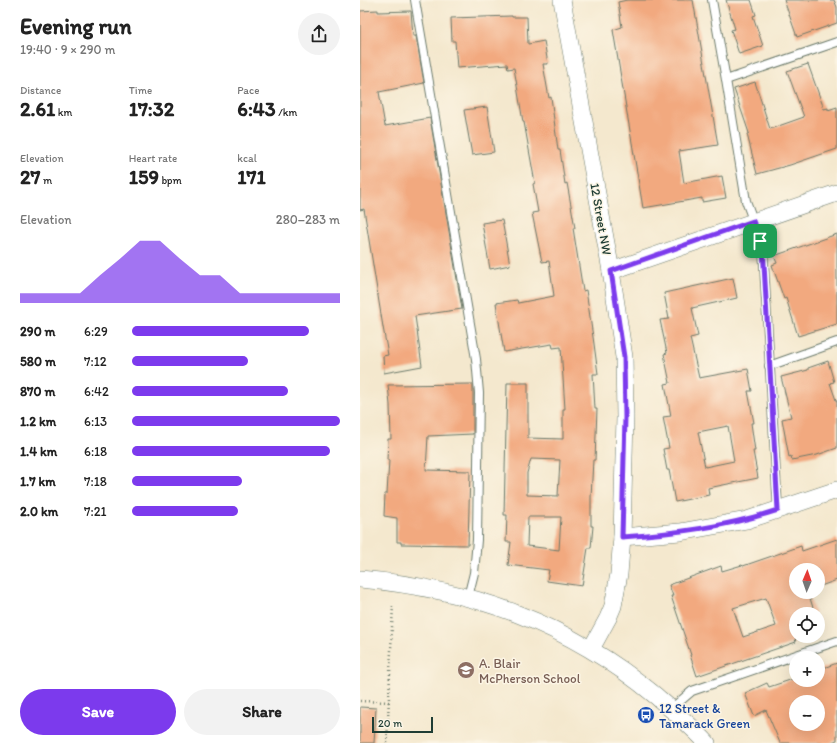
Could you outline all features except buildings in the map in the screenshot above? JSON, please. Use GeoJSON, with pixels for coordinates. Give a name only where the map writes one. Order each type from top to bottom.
{"type":"FeatureCollection","features":[{"type":"Feature","properties":{"kind":"street","name":"12 Street NW"},"geometry":{"type":"LineString","coordinates":[[562,0],[611,271],[624,357],[625,417],[622,537],[617,589],[613,606],[608,618],[591,649]]}},
{"type":"Feature","properties":{"kind":"street"},"geometry":{"type":"LineString","coordinates":[[611,271],[837,193]]}},
{"type":"Feature","properties":{"kind":"street"},"geometry":{"type":"LineString","coordinates":[[622,537],[680,532],[747,520],[837,490]]}},
{"type":"Feature","properties":{"kind":"street"},"geometry":{"type":"LineString","coordinates":[[360,579],[391,582],[468,597],[548,626],[591,649],[641,684],[671,709],[707,743]]}},
{"type":"Feature","properties":{"kind":"lane"},"geometry":{"type":"LineString","coordinates":[[415,0],[476,359],[479,393],[477,540],[474,573],[468,597]]}},
{"type":"Feature","properties":{"kind":"lane"},"geometry":{"type":"LineString","coordinates":[[712,0],[746,201],[763,247],[778,510]]}},
{"type":"Feature","properties":{"kind":"lane"},"geometry":{"type":"LineString","coordinates":[[726,80],[837,42]]}},
{"type":"Feature","properties":{"kind":"lane"},"geometry":{"type":"LineString","coordinates":[[769,366],[837,342]]}},
{"type":"Feature","properties":{"kind":"lane"},"geometry":{"type":"LineString","coordinates":[[671,709],[692,691],[837,641]]}},
{"type":"Feature","properties":{"kind":"path"},"geometry":{"type":"LineString","coordinates":[[387,743],[393,604]]}},
{"type":"Feature","properties":{"kind":"path"},"geometry":{"type":"LineString","coordinates":[[360,701],[389,702]]}},
{"type":"Feature","properties":{"kind":"place","name":"A. Blair McPherson School"},"geometry":{"type":"Point","coordinates":[466,670]}},
{"type":"Feature","properties":{"kind":"place","name":"12 Street & Tamarack Green"},"geometry":{"type":"Point","coordinates":[646,715]}},
{"type":"Feature","properties":{"kind":"route"},"geometry":{"type":"LineString","coordinates":[[753,221],[760,241],[763,247],[778,510],[747,520],[713,527],[680,532],[622,537],[625,417],[624,357],[611,271],[753,221]]}}]}
